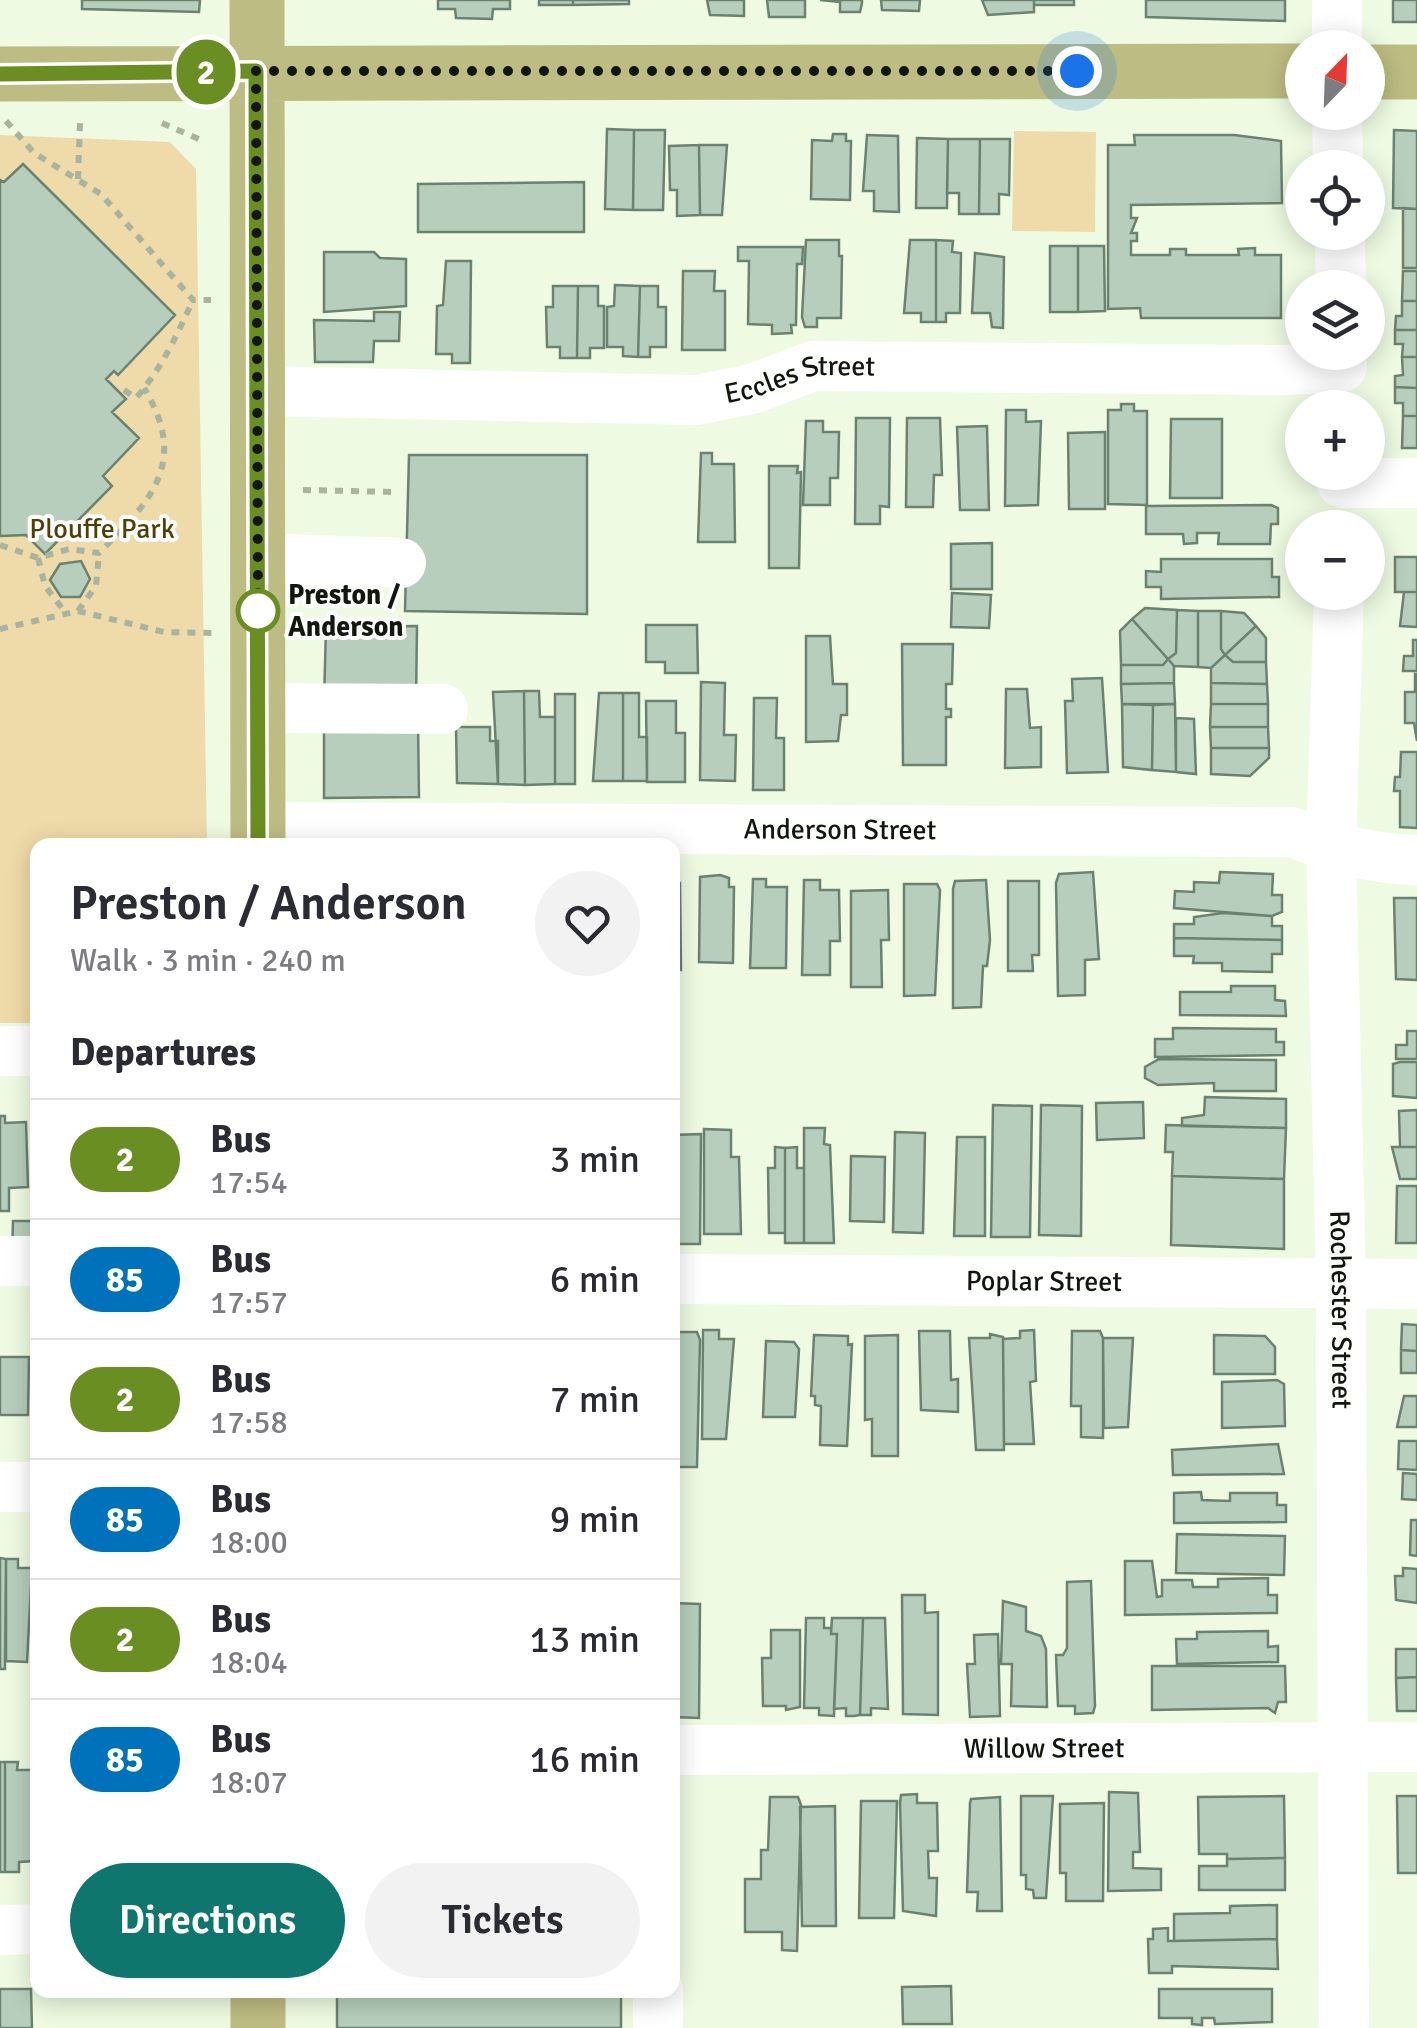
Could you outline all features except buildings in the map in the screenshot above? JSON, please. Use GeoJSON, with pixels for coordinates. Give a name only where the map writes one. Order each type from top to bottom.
{"type":"FeatureCollection","features":[{"type":"Feature","properties":{"kind":"main road"},"geometry":{"type":"LineString","coordinates":[[257,0],[258,836]]}},
{"type":"Feature","properties":{"kind":"main road"},"geometry":{"type":"LineString","coordinates":[[3,97],[256,71],[1285,71]]}},
{"type":"Feature","properties":{"kind":"main road"},"geometry":{"type":"LineString","coordinates":[[1385,72],[1417,72]]}},
{"type":"Feature","properties":{"kind":"main road"},"geometry":{"type":"LineString","coordinates":[[258,1998],[258,2028]]}},
{"type":"Feature","properties":{"kind":"street"},"geometry":{"type":"LineString","coordinates":[[1337,0],[1337,30]]}},
{"type":"Feature","properties":{"kind":"street","name":"Eccles Street"},"geometry":{"type":"LineString","coordinates":[[258,391],[696,400],[752,389],[813,366],[1284,370],[1342,376]]}},
{"type":"Feature","properties":{"kind":"street"},"geometry":{"type":"LineString","coordinates":[[1341,494],[1417,483]]}},
{"type":"Feature","properties":{"kind":"street"},"geometry":{"type":"LineString","coordinates":[[258,558],[401,563]]}},
{"type":"Feature","properties":{"kind":"street","name":"Rochester Street"},"geometry":{"type":"LineString","coordinates":[[1338,610],[1331,847],[1341,1284],[1344,2028]]}},
{"type":"Feature","properties":{"kind":"street"},"geometry":{"type":"LineString","coordinates":[[258,708],[444,709]]}},
{"type":"Feature","properties":{"kind":"street","name":"Anderson Street"},"geometry":{"type":"LineString","coordinates":[[258,836],[1292,832],[1331,847],[1388,860],[1417,860]]}},
{"type":"Feature","properties":{"kind":"street"},"geometry":{"type":"LineString","coordinates":[[0,1051],[30,1052]]}},
{"type":"Feature","properties":{"kind":"street"},"geometry":{"type":"LineString","coordinates":[[0,1261],[30,1261]]}},
{"type":"Feature","properties":{"kind":"street","name":"Poplar Street"},"geometry":{"type":"LineString","coordinates":[[680,1279],[1417,1284]]}},
{"type":"Feature","properties":{"kind":"street"},"geometry":{"type":"LineString","coordinates":[[0,1487],[30,1487]]}},
{"type":"Feature","properties":{"kind":"street","name":"Willow Street"},"geometry":{"type":"LineString","coordinates":[[680,1750],[1417,1747]]}},
{"type":"Feature","properties":{"kind":"street"},"geometry":{"type":"LineString","coordinates":[[0,1930],[30,1929]]}},
{"type":"Feature","properties":{"kind":"street"},"geometry":{"type":"LineString","coordinates":[[658,1998],[658,2028]]}},
{"type":"Feature","properties":{"kind":"path"},"geometry":{"type":"LineString","coordinates":[[3,97],[34,153],[100,194],[193,300],[213,300]]}},
{"type":"Feature","properties":{"kind":"path"},"geometry":{"type":"LineString","coordinates":[[78,180],[80,123]]}},
{"type":"Feature","properties":{"kind":"path"},"geometry":{"type":"LineString","coordinates":[[124,390],[136,398],[163,364],[193,300]]}},
{"type":"Feature","properties":{"kind":"path"},"geometry":{"type":"LineString","coordinates":[[78,611],[96,586],[99,553],[146,507],[167,451],[162,418],[144,388]]}},
{"type":"Feature","properties":{"kind":"path"},"geometry":{"type":"LineString","coordinates":[[297,490],[396,492]]}},
{"type":"Feature","properties":{"kind":"path"},"geometry":{"type":"LineString","coordinates":[[0,545],[38,558],[69,549],[99,553]]}},
{"type":"Feature","properties":{"kind":"path"},"geometry":{"type":"LineString","coordinates":[[38,558],[45,586],[65,612]]}},
{"type":"Feature","properties":{"kind":"path"},"geometry":{"type":"LineString","coordinates":[[0,629],[78,611],[164,632],[258,633]]}},
{"type":"Feature","properties":{"kind":"green space"},"geometry":{"type":"Polygon","coordinates":[[[1014,131],[1096,132],[1095,232],[1012,231],[1014,131]]]}},
{"type":"Feature","properties":{"kind":"green space","name":"Plouffe Park"},"geometry":{"type":"Polygon","coordinates":[[[0,135],[170,142],[196,169],[207,838],[30,838],[30,1023],[0,1023],[0,135]]]}},
{"type":"Feature","properties":{"kind":"bus line","name":"2"},"geometry":{"type":"LineString","coordinates":[[0,74],[256,71],[258,838]]}},
{"type":"Feature","properties":{"kind":"place","name":"Preston / Anderson"},"geometry":{"type":"Point","coordinates":[258,611]}},
{"type":"Feature","properties":{"kind":"route"},"geometry":{"type":"LineString","coordinates":[[258,611],[256,71],[1077,71]]}}]}
